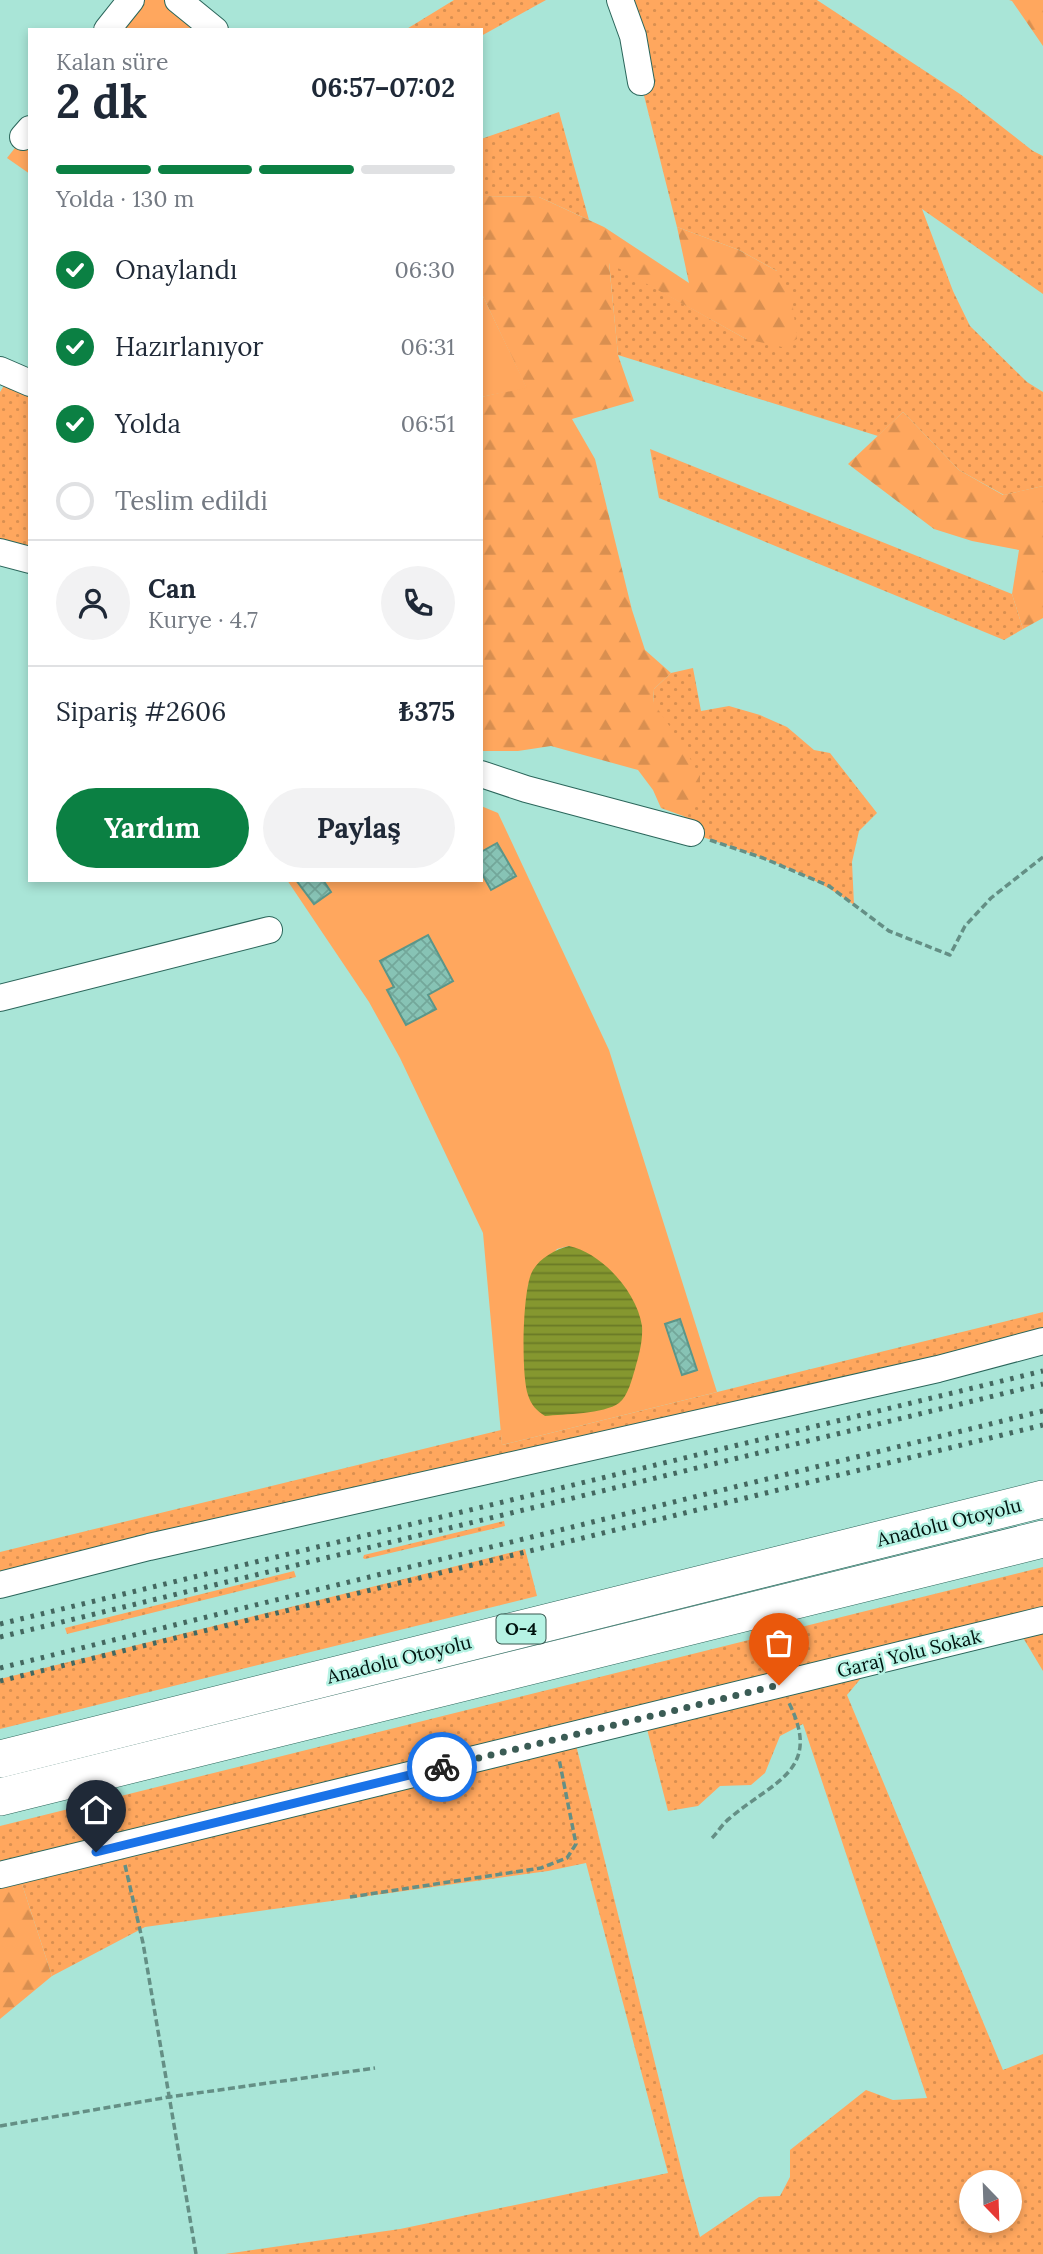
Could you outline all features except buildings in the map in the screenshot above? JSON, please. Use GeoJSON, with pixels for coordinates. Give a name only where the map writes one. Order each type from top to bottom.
{"type":"FeatureCollection","features":[{"type":"Feature","properties":{"kind":"highway","name":"Anadolu Otoyolu"},"geometry":{"type":"LineString","coordinates":[[0,1759],[1043,1499]]}},
{"type":"Feature","properties":{"kind":"highway","name":"Anadolu Otoyolu"},"geometry":{"type":"LineString","coordinates":[[0,1797],[1043,1539]]}},
{"type":"Feature","properties":{"kind":"street"},"geometry":{"type":"LineString","coordinates":[[109,28],[131,0]]}},
{"type":"Feature","properties":{"kind":"street"},"geometry":{"type":"LineString","coordinates":[[178,0],[213,28]]}},
{"type":"Feature","properties":{"kind":"street"},"geometry":{"type":"LineString","coordinates":[[620,0],[633,36],[641,82]]}},
{"type":"Feature","properties":{"kind":"street"},"geometry":{"type":"LineString","coordinates":[[0,370],[28,382]]}},
{"type":"Feature","properties":{"kind":"street"},"geometry":{"type":"LineString","coordinates":[[0,552],[28,559]]}},
{"type":"Feature","properties":{"kind":"street"},"geometry":{"type":"LineString","coordinates":[[483,775],[526,789],[691,833]]}},
{"type":"Feature","properties":{"kind":"street"},"geometry":{"type":"LineString","coordinates":[[0,998],[269,930]]}},
{"type":"Feature","properties":{"kind":"street"},"geometry":{"type":"LineString","coordinates":[[0,1585],[149,1547],[912,1375],[1043,1341]]}},
{"type":"Feature","properties":{"kind":"street","name":"Garaj Yolu Sokak"},"geometry":{"type":"LineString","coordinates":[[0,1875],[1043,1620]]}},
{"type":"Feature","properties":{"kind":"path"},"geometry":{"type":"LineString","coordinates":[[691,833],[763,858],[829,886],[889,931],[950,955],[965,926],[991,898],[1043,857]]}},
{"type":"Feature","properties":{"kind":"path"},"geometry":{"type":"LineString","coordinates":[[712,1838],[729,1818],[768,1792],[789,1772],[801,1751],[799,1732],[791,1706],[779,1685]]}},
{"type":"Feature","properties":{"kind":"path"},"geometry":{"type":"LineString","coordinates":[[350,1897],[541,1868],[567,1858],[576,1844],[560,1759],[553,1740]]}},
{"type":"Feature","properties":{"kind":"path"},"geometry":{"type":"LineString","coordinates":[[120,1846],[143,1944],[196,2254]]}},
{"type":"Feature","properties":{"kind":"path"},"geometry":{"type":"LineString","coordinates":[[0,2126],[169,2097],[376,2068]]}},
{"type":"Feature","properties":{"kind":"green space"},"geometry":{"type":"Polygon","coordinates":[[[131,0],[193,0],[228,28],[109,28],[131,0]]]}},
{"type":"Feature","properties":{"kind":"green space"},"geometry":{"type":"Polygon","coordinates":[[[454,0],[546,0],[483,35],[483,28],[408,28],[454,0]]]}},
{"type":"Feature","properties":{"kind":"green space"},"geometry":{"type":"Polygon","coordinates":[[[620,0],[817,0],[960,94],[1043,156],[1043,294],[922,209],[953,291],[970,326],[1027,382],[1043,392],[1043,486],[1004,495],[959,470],[903,412],[878,436],[618,355],[609,262],[746,339],[777,271],[739,250],[677,227],[620,0]]]}},
{"type":"Feature","properties":{"kind":"green space"},"geometry":{"type":"Polygon","coordinates":[[[1009,0],[1043,0],[1043,46],[1012,1],[1009,0]]]}},
{"type":"Feature","properties":{"kind":"green space"},"geometry":{"type":"Polygon","coordinates":[[[559,112],[589,220],[539,197],[483,196],[483,138],[559,112]]]}},
{"type":"Feature","properties":{"kind":"green space"},"geometry":{"type":"Polygon","coordinates":[[[28,132],[28,173],[7,158],[28,132]]]}},
{"type":"Feature","properties":{"kind":"green space"},"geometry":{"type":"Polygon","coordinates":[[[483,196],[539,197],[604,227],[689,283],[677,227],[739,250],[777,271],[792,300],[797,339],[782,347],[746,339],[609,263],[618,355],[634,401],[572,419],[595,459],[632,610],[645,650],[671,673],[654,689],[653,702],[700,776],[700,801],[686,817],[661,808],[653,790],[638,770],[551,746],[518,751],[483,751],[483,397],[526,387],[483,296],[483,196]]]}},
{"type":"Feature","properties":{"kind":"green space"},"geometry":{"type":"Polygon","coordinates":[[[483,296],[527,388],[483,397],[483,296]]]}},
{"type":"Feature","properties":{"kind":"green space"},"geometry":{"type":"Polygon","coordinates":[[[5,384],[28,393],[28,553],[0,546],[0,392],[5,384]]]}},
{"type":"Feature","properties":{"kind":"green space"},"geometry":{"type":"Polygon","coordinates":[[[903,412],[959,470],[1003,495],[1043,486],[1043,618],[1023,629],[1012,594],[1019,550],[972,541],[934,529],[848,464],[903,412]]]}},
{"type":"Feature","properties":{"kind":"green space"},"geometry":{"type":"Polygon","coordinates":[[[650,449],[1012,594],[1023,629],[1004,640],[659,498],[650,449]]]}},
{"type":"Feature","properties":{"kind":"green space"},"geometry":{"type":"Polygon","coordinates":[[[693,668],[701,711],[729,706],[787,727],[814,750],[830,753],[877,813],[859,831],[852,862],[854,905],[836,892],[796,872],[691,833],[653,703],[654,689],[671,673],[693,668]]]}},
{"type":"Feature","properties":{"kind":"green space"},"geometry":{"type":"Polygon","coordinates":[[[483,807],[498,813],[609,1050],[717,1392],[502,1445],[483,1233],[400,1058],[369,1002],[288,882],[483,882],[483,807]],[[569,1246],[557,1249],[528,1285],[525,1379],[603,1265],[569,1246]]]}},
{"type":"Feature","properties":{"kind":"green space"},"geometry":{"type":"Polygon","coordinates":[[[1043,1312],[1043,1330],[0,1585],[0,1552],[501,1430],[502,1445],[1043,1312]]]}},
{"type":"Feature","properties":{"kind":"green space"},"geometry":{"type":"Polygon","coordinates":[[[504,1521],[505,1526],[363,1558],[364,1555],[504,1521]]]}},
{"type":"Feature","properties":{"kind":"green space"},"geometry":{"type":"Polygon","coordinates":[[[525,1549],[537,1596],[0,1729],[0,1679],[525,1549]]]}},
{"type":"Feature","properties":{"kind":"green space"},"geometry":{"type":"Polygon","coordinates":[[[1043,1567],[1043,1613],[0,1871],[0,1826],[1043,1567]]]}},
{"type":"Feature","properties":{"kind":"green space"},"geometry":{"type":"Polygon","coordinates":[[[294,1571],[296,1577],[67,1634],[65,1628],[294,1571]]]}},
{"type":"Feature","properties":{"kind":"green space"},"geometry":{"type":"Polygon","coordinates":[[[1043,1631],[1043,1671],[1022,1636],[1043,1631]]]}},
{"type":"Feature","properties":{"kind":"green space"},"geometry":{"type":"Polygon","coordinates":[[[862,1677],[847,1695],[1003,2070],[1043,2054],[1043,2254],[225,2254],[400,2229],[668,2173],[586,1863],[548,1871],[145,1927],[52,1976],[20,1878],[576,1745],[700,2237],[759,2197],[780,2196],[790,2177],[790,2150],[866,2090],[893,2100],[927,2098],[803,1724],[780,1736],[765,1773],[751,1785],[720,1786],[698,1806],[668,1811],[647,1729],[862,1677]]]}},
{"type":"Feature","properties":{"kind":"green space"},"geometry":{"type":"Polygon","coordinates":[[[20,1878],[52,1976],[0,2019],[0,1883],[20,1878]]]}},
{"type":"Feature","properties":{"kind":"shaded area"},"geometry":{"type":"Polygon","coordinates":[[[569,1246],[605,1265],[625,1288],[639,1313],[642,1326],[641,1343],[629,1387],[619,1403],[594,1411],[545,1416],[537,1410],[528,1395],[524,1370],[529,1279],[540,1262],[559,1249],[569,1246]]]}},
{"type":"Feature","properties":{"kind":"railway"},"geometry":{"type":"LineString","coordinates":[[0,1624],[1043,1371]]}},
{"type":"Feature","properties":{"kind":"railway"},"geometry":{"type":"LineString","coordinates":[[0,1637],[1043,1384]]}},
{"type":"Feature","properties":{"kind":"railway"},"geometry":{"type":"LineString","coordinates":[[0,1668],[1043,1411]]}},
{"type":"Feature","properties":{"kind":"railway"},"geometry":{"type":"LineString","coordinates":[[0,1681],[1043,1425]]}},
{"type":"Feature","properties":{"kind":"way so far"},"geometry":{"type":"LineString","coordinates":[[442,1767],[779,1685]]}},
{"type":"Feature","properties":{"kind":"route"},"geometry":{"type":"LineString","coordinates":[[96,1852],[442,1767]]}}]}
